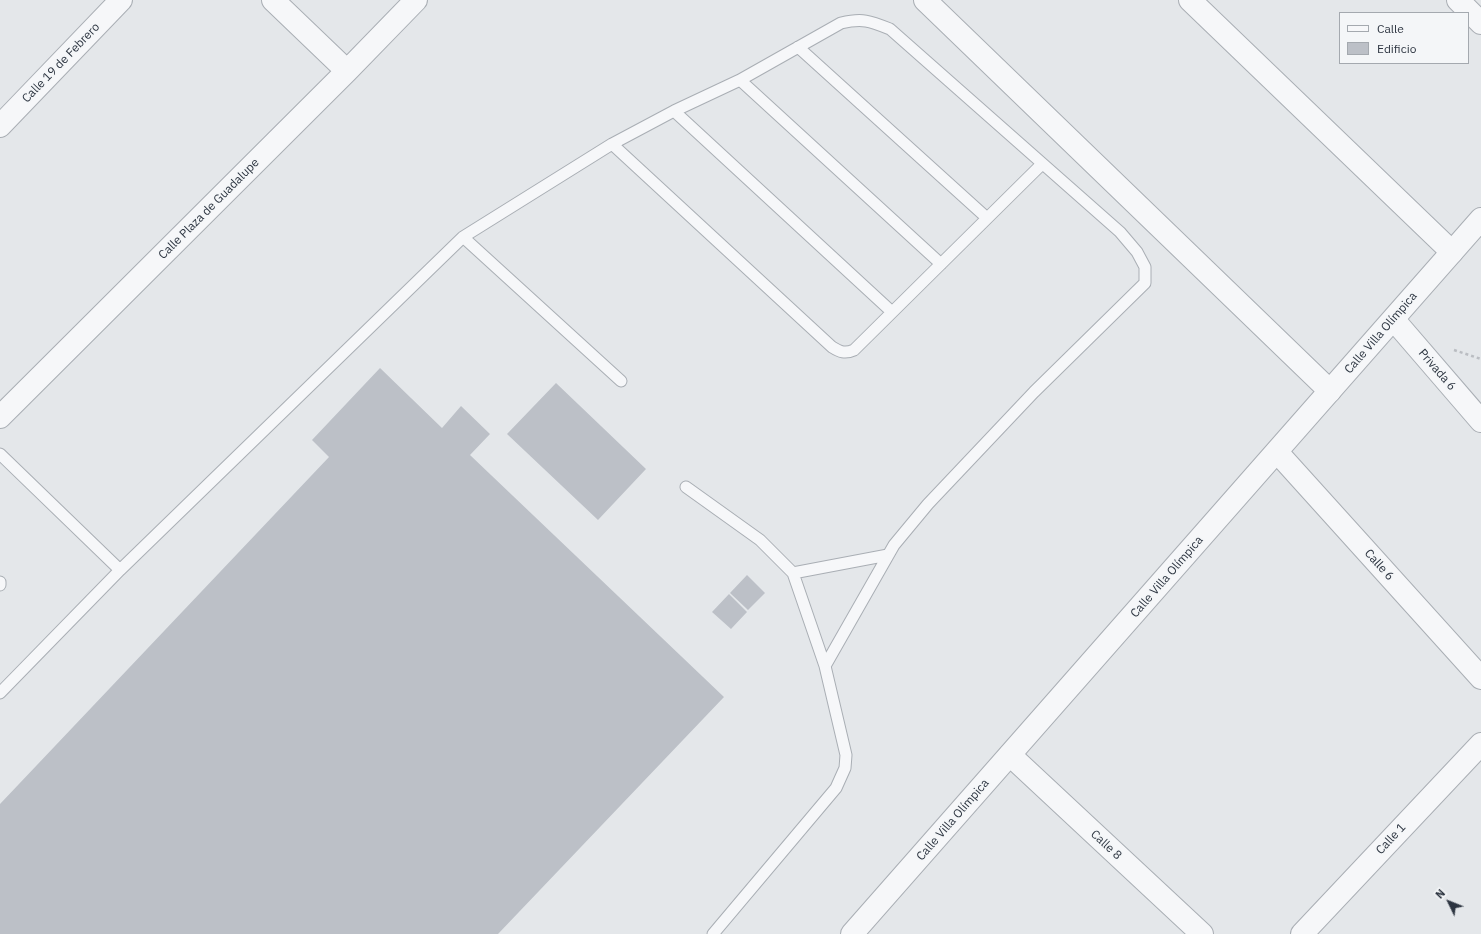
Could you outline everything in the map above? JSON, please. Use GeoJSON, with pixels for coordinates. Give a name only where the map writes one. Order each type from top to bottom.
{"type":"FeatureCollection","features":[{"type":"Feature","properties":{"kind":"street","name":"Calle 19 de Febrero"},"geometry":{"type":"LineString","coordinates":[[0,126],[121,0]]}},
{"type":"Feature","properties":{"kind":"street"},"geometry":{"type":"LineString","coordinates":[[273,0],[347,71]]}},
{"type":"Feature","properties":{"kind":"street","name":"Calle Plaza de Guadalupe"},"geometry":{"type":"LineString","coordinates":[[0,417],[347,71],[416,0]]}},
{"type":"Feature","properties":{"kind":"street"},"geometry":{"type":"LineString","coordinates":[[926,0],[1330,391]]}},
{"type":"Feature","properties":{"kind":"street"},"geometry":{"type":"LineString","coordinates":[[1190,0],[1452,252]]}},
{"type":"Feature","properties":{"kind":"street"},"geometry":{"type":"LineString","coordinates":[[1458,0],[1481,22]]}},
{"type":"Feature","properties":{"kind":"street","name":"Calle Villa Olímpica"},"geometry":{"type":"LineString","coordinates":[[852,934],[1394,320],[1481,218]]}},
{"type":"Feature","properties":{"kind":"street","name":"Privada 6"},"geometry":{"type":"LineString","coordinates":[[1394,320],[1481,421]]}},
{"type":"Feature","properties":{"kind":"street","name":"Calle 6"},"geometry":{"type":"LineString","coordinates":[[1277,452],[1481,678]]}},
{"type":"Feature","properties":{"kind":"street","name":"Calle 1"},"geometry":{"type":"LineString","coordinates":[[1302,934],[1481,744]]}},
{"type":"Feature","properties":{"kind":"street","name":"Calle 8"},"geometry":{"type":"LineString","coordinates":[[1010,755],[1202,934]]}},
{"type":"Feature","properties":{"kind":"lane"},"geometry":{"type":"LineString","coordinates":[[0,693],[120,570],[463,237],[572,167],[612,144],[674,111],[740,80],[841,23],[857,19],[890,29],[1120,232],[1136,252],[1145,267],[1145,283],[1034,392],[928,504],[888,555],[825,666]]}},
{"type":"Feature","properties":{"kind":"lane"},"geometry":{"type":"LineString","coordinates":[[798,47],[987,218]]}},
{"type":"Feature","properties":{"kind":"lane"},"geometry":{"type":"LineString","coordinates":[[740,80],[941,264]]}},
{"type":"Feature","properties":{"kind":"lane"},"geometry":{"type":"LineString","coordinates":[[674,111],[892,312]]}},
{"type":"Feature","properties":{"kind":"lane"},"geometry":{"type":"LineString","coordinates":[[612,144],[832,347],[841,352],[848,353],[854,350],[1042,164]]}},
{"type":"Feature","properties":{"kind":"lane"},"geometry":{"type":"LineString","coordinates":[[463,237],[621,381]]}},
{"type":"Feature","properties":{"kind":"lane"},"geometry":{"type":"LineString","coordinates":[[0,454],[120,570]]}},
{"type":"Feature","properties":{"kind":"lane"},"geometry":{"type":"LineString","coordinates":[[686,487],[760,540],[793,573],[825,666],[846,755],[845,768],[836,788],[713,934]]}},
{"type":"Feature","properties":{"kind":"lane"},"geometry":{"type":"LineString","coordinates":[[793,573],[888,555]]}},
{"type":"Feature","properties":{"kind":"building"},"geometry":{"type":"Polygon","coordinates":[[[380,368],[442,428],[461,406],[490,434],[470,455],[724,697],[498,934],[0,934],[0,804],[329,457],[312,440],[380,368]]]}},
{"type":"Feature","properties":{"kind":"building"},"geometry":{"type":"Polygon","coordinates":[[[556,383],[646,469],[598,520],[507,434],[556,383]]]}},
{"type":"Feature","properties":{"kind":"building"},"geometry":{"type":"Polygon","coordinates":[[[747,575],[765,593],[748,610],[730,593],[747,575]]]}},
{"type":"Feature","properties":{"kind":"building"},"geometry":{"type":"Polygon","coordinates":[[[729,594],[747,612],[731,629],[712,612],[729,594]]]}}]}
